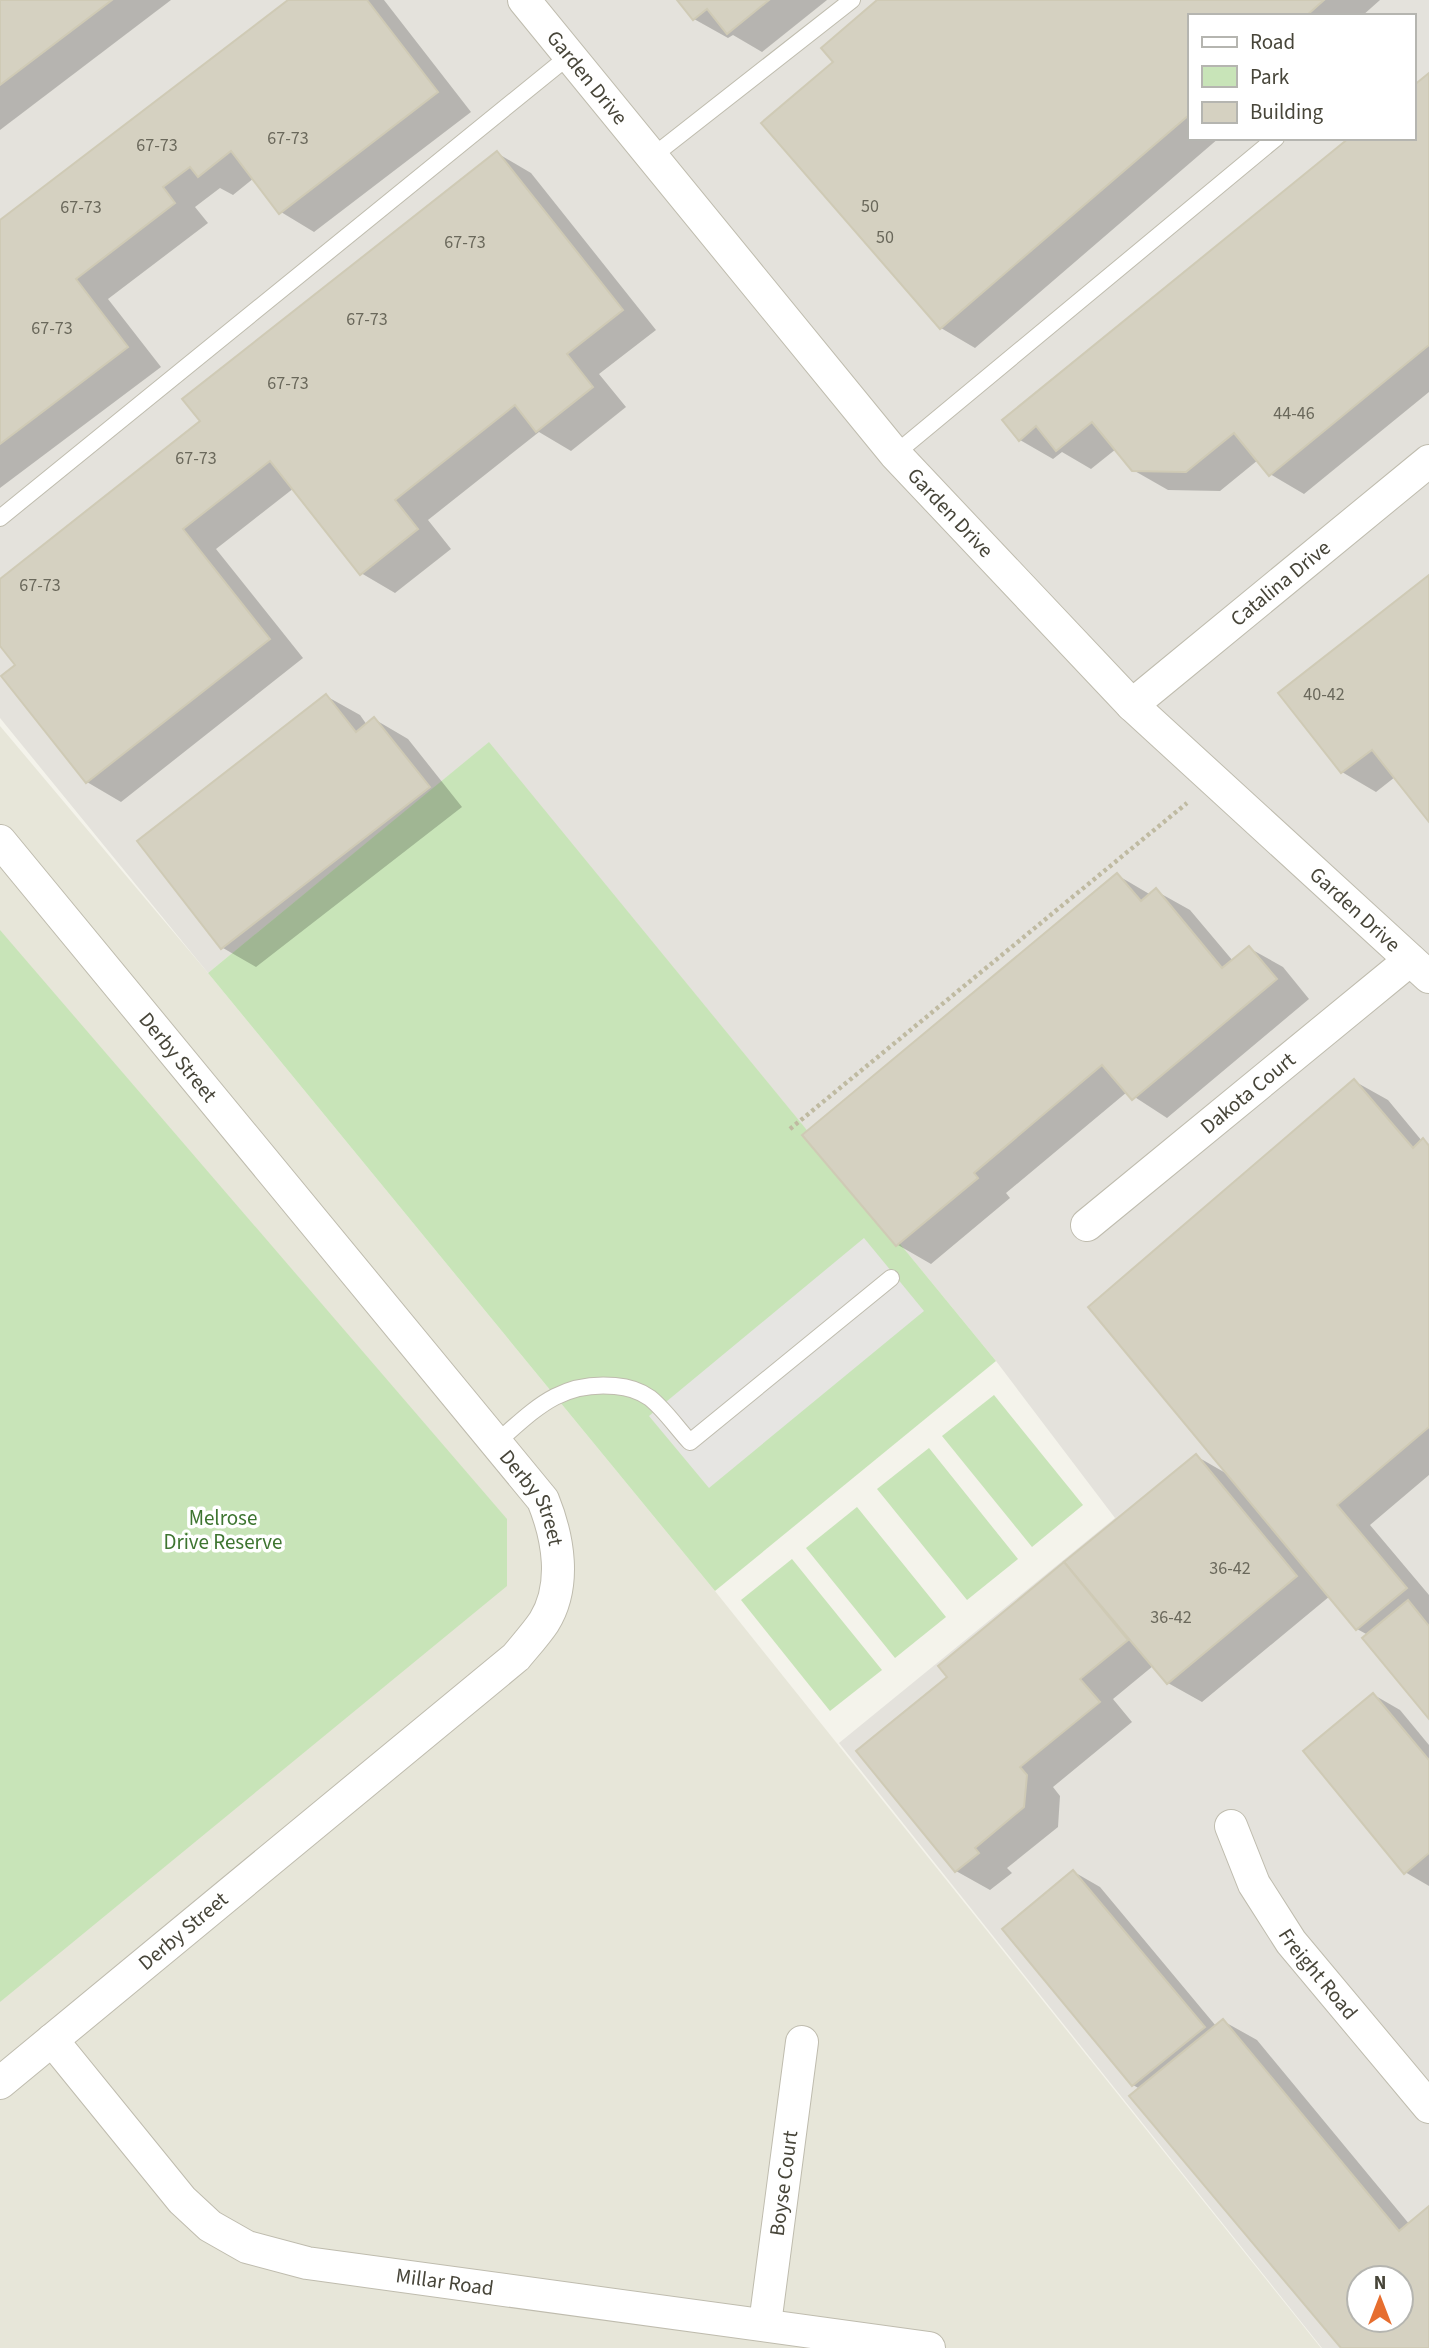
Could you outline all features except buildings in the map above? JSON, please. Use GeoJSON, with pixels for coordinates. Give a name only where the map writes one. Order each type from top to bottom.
{"type":"FeatureCollection","features":[{"type":"Feature","properties":{"kind":"street","name":"Garden Drive"},"geometry":{"type":"LineString","coordinates":[[524,0],[895,454],[1132,705],[1420,968]]}},
{"type":"Feature","properties":{"kind":"street","name":"Catalina Drive"},"geometry":{"type":"LineString","coordinates":[[1132,705],[1429,461]]}},
{"type":"Feature","properties":{"kind":"street","name":"Derby Street"},"geometry":{"type":"LineString","coordinates":[[0,841],[497,1442],[542,1500],[553,1525],[558,1560],[555,1595],[545,1621],[516,1657],[0,2083]]}},
{"type":"Feature","properties":{"kind":"street","name":"Dakota Court"},"geometry":{"type":"LineString","coordinates":[[1087,1226],[1420,968]]}},
{"type":"Feature","properties":{"kind":"street","name":"Freight Road"},"geometry":{"type":"LineString","coordinates":[[1231,1826],[1254,1884],[1291,1942],[1429,2107]]}},
{"type":"Feature","properties":{"kind":"street","name":"Millar Road"},"geometry":{"type":"LineString","coordinates":[[52,2040],[182,2200],[210,2226],[247,2246],[307,2263],[929,2348]]}},
{"type":"Feature","properties":{"kind":"street","name":"Boyse Court"},"geometry":{"type":"LineString","coordinates":[[765,2324],[802,2042]]}},
{"type":"Feature","properties":{"kind":"lane"},"geometry":{"type":"LineString","coordinates":[[653,156],[852,0]]}},
{"type":"Feature","properties":{"kind":"lane"},"geometry":{"type":"LineString","coordinates":[[0,518],[569,55]]}},
{"type":"Feature","properties":{"kind":"lane"},"geometry":{"type":"LineString","coordinates":[[895,454],[1274,140]]}},
{"type":"Feature","properties":{"kind":"lane"},"geometry":{"type":"LineString","coordinates":[[497,1442],[554,1395],[579,1386],[604,1385],[631,1388],[649,1398],[691,1442],[891,1278]]}},
{"type":"Feature","properties":{"kind":"path"},"geometry":{"type":"LineString","coordinates":[[790,1129],[1215,780]]}},
{"type":"Feature","properties":{"kind":"shaded area"},"geometry":{"type":"Polygon","coordinates":[[[0,0],[1429,0],[1429,2348],[1322,2348],[839,1743],[1115,1518],[996,1361],[489,743],[208,973],[0,718],[0,0]]]}},
{"type":"Feature","properties":{"kind":"shaded area"},"geometry":{"type":"Polygon","coordinates":[[[0,726],[208,973],[715,1591],[1321,2348],[0,2348],[0,726]]]}},
{"type":"Feature","properties":{"kind":"shaded area"},"geometry":{"type":"Polygon","coordinates":[[[864,1238],[924,1311],[709,1488],[649,1416],[864,1238]]]}},
{"type":"Feature","properties":{"kind":"green space"},"geometry":{"type":"Polygon","coordinates":[[[489,742],[996,1361],[715,1591],[208,973],[489,742]]]}},
{"type":"Feature","properties":{"kind":"green space","name":"Melrose Drive Reserve"},"geometry":{"type":"Polygon","coordinates":[[[0,930],[507,1519],[507,1586],[0,2002],[0,930]]]}},
{"type":"Feature","properties":{"kind":"green space"},"geometry":{"type":"Polygon","coordinates":[[[994,1395],[1083,1505],[1032,1547],[942,1436],[994,1395]]]}},
{"type":"Feature","properties":{"kind":"green space"},"geometry":{"type":"Polygon","coordinates":[[[929,1448],[1018,1559],[967,1600],[877,1489],[929,1448]]]}},
{"type":"Feature","properties":{"kind":"green space"},"geometry":{"type":"Polygon","coordinates":[[[857,1507],[946,1617],[895,1658],[806,1548],[857,1507]]]}},
{"type":"Feature","properties":{"kind":"green space"},"geometry":{"type":"Polygon","coordinates":[[[792,1559],[882,1670],[830,1711],[741,1600],[792,1559]]]}}]}
